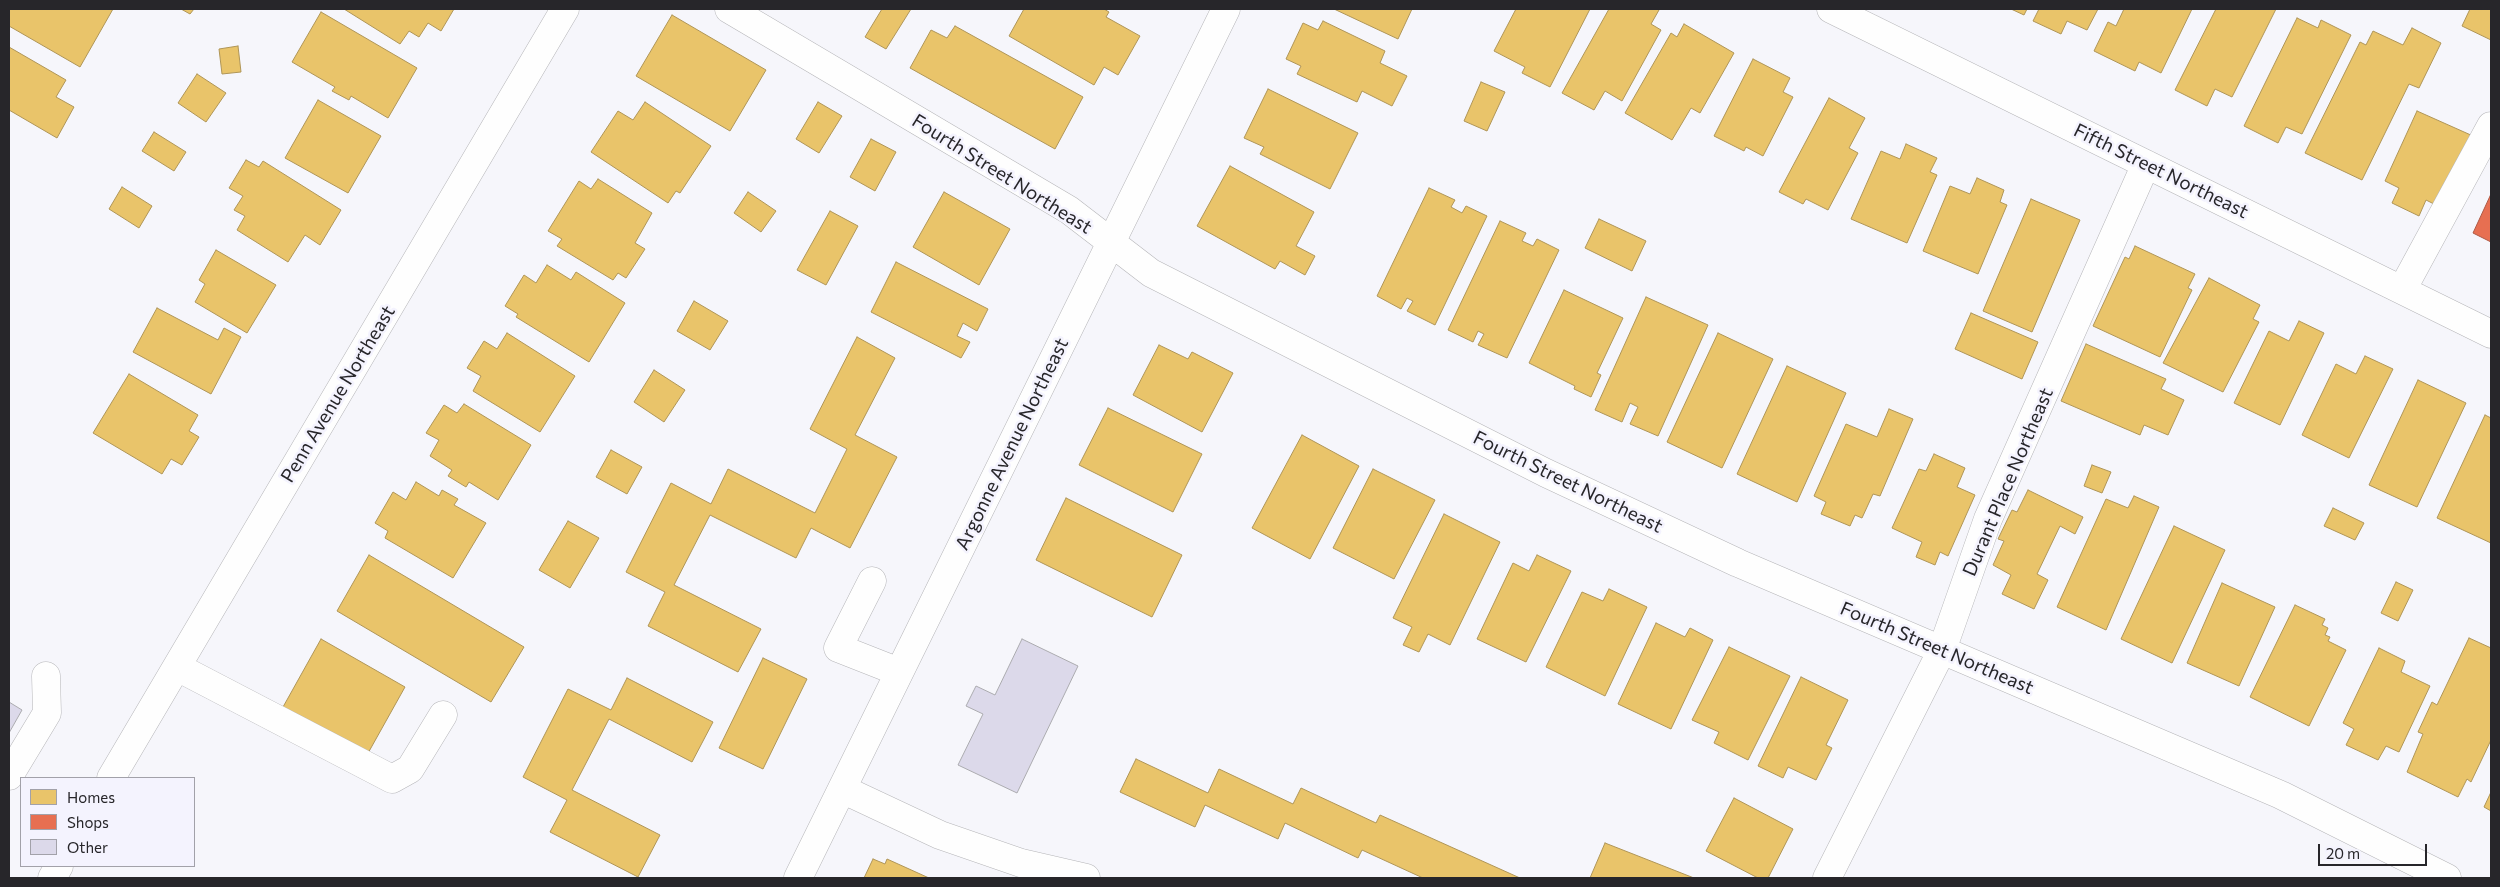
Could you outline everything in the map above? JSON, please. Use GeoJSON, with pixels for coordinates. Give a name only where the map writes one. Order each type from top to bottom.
{"type":"FeatureCollection","features":[{"type":"Feature","properties":{"kind":"street","name":"Penn Avenue Northeast"},"geometry":{"type":"LineString","coordinates":[[112,777],[565,9]]}},
{"type":"Feature","properties":{"kind":"street","name":"Fourth Street Northeast"},"geometry":{"type":"LineString","coordinates":[[729,9],[1069,210],[1151,273],[1546,473],[1738,563],[2281,795],[2447,878]]}},
{"type":"Feature","properties":{"kind":"street","name":"Argonne Avenue Northeast"},"geometry":{"type":"LineString","coordinates":[[798,878],[1226,9]]}},
{"type":"Feature","properties":{"kind":"street","name":"Fifth Street Northeast"},"geometry":{"type":"LineString","coordinates":[[1831,9],[2491,334]]}},
{"type":"Feature","properties":{"kind":"street"},"geometry":{"type":"LineString","coordinates":[[2402,290],[2491,126]]}},
{"type":"Feature","properties":{"kind":"street","name":"Durant Place Northeast"},"geometry":{"type":"LineString","coordinates":[[1827,878],[1942,650],[1988,519],[2146,164]]}},
{"type":"Feature","properties":{"kind":"street"},"geometry":{"type":"LineString","coordinates":[[872,581],[838,648],[899,672]]}},
{"type":"Feature","properties":{"kind":"street"},"geometry":{"type":"LineString","coordinates":[[176,667],[392,779],[410,769],[443,715]]}},
{"type":"Feature","properties":{"kind":"street"},"geometry":{"type":"LineString","coordinates":[[9,776],[47,713],[46,676]]}},
{"type":"Feature","properties":{"kind":"street"},"geometry":{"type":"LineString","coordinates":[[842,789],[940,835],[1020,863],[1086,878]]}},
{"type":"Feature","properties":{"kind":"street"},"geometry":{"type":"LineString","coordinates":[[52,878],[58,867]]}},
{"type":"Feature","properties":{"kind":"building: Homes"},"geometry":{"type":"Polygon","coordinates":[[[9,9],[113,9],[80,67],[9,26],[9,9]]]}},
{"type":"Feature","properties":{"kind":"building: Homes"},"geometry":{"type":"Polygon","coordinates":[[[181,9],[194,9],[190,14],[181,9]]]}},
{"type":"Feature","properties":{"kind":"building: Homes"},"geometry":{"type":"Polygon","coordinates":[[[344,9],[454,9],[441,31],[428,23],[419,37],[409,31],[400,44],[344,9]]]}},
{"type":"Feature","properties":{"kind":"building: Homes"},"geometry":{"type":"Polygon","coordinates":[[[882,9],[911,9],[886,49],[865,37],[882,9]]]}},
{"type":"Feature","properties":{"kind":"building: Homes"},"geometry":{"type":"Polygon","coordinates":[[[1024,9],[1104,9],[1109,12],[1106,17],[1140,36],[1118,75],[1104,67],[1094,85],[1009,36],[1024,9]]]}},
{"type":"Feature","properties":{"kind":"building: Homes"},"geometry":{"type":"Polygon","coordinates":[[[1334,9],[1412,9],[1398,39],[1334,9]]]}},
{"type":"Feature","properties":{"kind":"building: Homes"},"geometry":{"type":"Polygon","coordinates":[[[1516,9],[1590,9],[1550,87],[1522,73],[1525,67],[1494,51],[1516,9]]]}},
{"type":"Feature","properties":{"kind":"building: Homes"},"geometry":{"type":"Polygon","coordinates":[[[1609,9],[1657,9],[1659,10],[1651,24],[1661,30],[1622,101],[1605,91],[1594,110],[1562,93],[1609,9]]]}},
{"type":"Feature","properties":{"kind":"building: Homes"},"geometry":{"type":"Polygon","coordinates":[[[2011,9],[2027,9],[2024,15],[2011,9]]]}},
{"type":"Feature","properties":{"kind":"building: Homes"},"geometry":{"type":"Polygon","coordinates":[[[2039,9],[2098,9],[2087,30],[2067,21],[2061,34],[2033,21],[2039,9]]]}},
{"type":"Feature","properties":{"kind":"building: Homes"},"geometry":{"type":"Polygon","coordinates":[[[2124,9],[2192,9],[2161,73],[2139,62],[2135,71],[2094,51],[2108,22],[2116,26],[2124,9]]]}},
{"type":"Feature","properties":{"kind":"building: Homes"},"geometry":{"type":"Polygon","coordinates":[[[2216,9],[2276,9],[2232,97],[2215,89],[2207,106],[2175,90],[2216,9]]]}},
{"type":"Feature","properties":{"kind":"building: Homes"},"geometry":{"type":"Polygon","coordinates":[[[2470,9],[2491,9],[2491,40],[2462,26],[2470,9]]]}},
{"type":"Feature","properties":{"kind":"building: Homes"},"geometry":{"type":"Polygon","coordinates":[[[321,12],[417,68],[388,118],[351,96],[349,100],[332,91],[335,87],[292,62],[321,12]]]}},
{"type":"Feature","properties":{"kind":"building: Homes"},"geometry":{"type":"Polygon","coordinates":[[[672,15],[766,70],[730,131],[636,76],[672,15]]]}},
{"type":"Feature","properties":{"kind":"building: Homes"},"geometry":{"type":"Polygon","coordinates":[[[2297,18],[2318,28],[2321,20],[2351,35],[2302,134],[2286,127],[2278,143],[2244,126],[2297,18]]]}},
{"type":"Feature","properties":{"kind":"building: Homes"},"geometry":{"type":"Polygon","coordinates":[[[1323,21],[1385,51],[1380,63],[1407,76],[1392,106],[1362,91],[1357,102],[1297,74],[1301,66],[1286,59],[1303,23],[1318,30],[1323,21]]]}},
{"type":"Feature","properties":{"kind":"building: Homes"},"geometry":{"type":"Polygon","coordinates":[[[1684,24],[1734,53],[1700,113],[1691,108],[1672,140],[1625,113],[1671,33],[1677,37],[1684,24]]]}},
{"type":"Feature","properties":{"kind":"building: Homes"},"geometry":{"type":"Polygon","coordinates":[[[955,26],[1083,97],[1055,149],[910,68],[931,30],[947,38],[955,26]]]}},
{"type":"Feature","properties":{"kind":"building: Homes"},"geometry":{"type":"Polygon","coordinates":[[[2412,28],[2441,43],[2419,88],[2409,84],[2362,180],[2305,153],[2360,42],[2366,45],[2373,31],[2403,45],[2412,28]]]}},
{"type":"Feature","properties":{"kind":"building: Homes"},"geometry":{"type":"Polygon","coordinates":[[[238,46],[241,72],[222,74],[219,49],[238,46]]]}},
{"type":"Feature","properties":{"kind":"building: Homes"},"geometry":{"type":"Polygon","coordinates":[[[9,47],[66,80],[56,97],[74,107],[57,138],[9,110],[9,47]]]}},
{"type":"Feature","properties":{"kind":"building: Homes"},"geometry":{"type":"Polygon","coordinates":[[[1753,59],[1790,78],[1783,92],[1793,97],[1763,156],[1746,147],[1744,151],[1714,136],[1753,59]]]}},
{"type":"Feature","properties":{"kind":"building: Homes"},"geometry":{"type":"Polygon","coordinates":[[[197,74],[226,93],[206,122],[178,103],[197,74]]]}},
{"type":"Feature","properties":{"kind":"building: Homes"},"geometry":{"type":"Polygon","coordinates":[[[1481,82],[1505,92],[1487,131],[1464,121],[1481,82]]]}},
{"type":"Feature","properties":{"kind":"building: Homes"},"geometry":{"type":"Polygon","coordinates":[[[1268,89],[1358,133],[1330,189],[1260,154],[1264,147],[1244,138],[1268,89]]]}},
{"type":"Feature","properties":{"kind":"building: Homes"},"geometry":{"type":"Polygon","coordinates":[[[1829,98],[1865,118],[1849,148],[1858,153],[1828,210],[1806,199],[1803,204],[1779,192],[1829,98]]]}},
{"type":"Feature","properties":{"kind":"building: Homes"},"geometry":{"type":"Polygon","coordinates":[[[318,100],[381,136],[348,193],[285,158],[318,100]]]}},
{"type":"Feature","properties":{"kind":"building: Homes"},"geometry":{"type":"Polygon","coordinates":[[[645,102],[711,146],[680,193],[676,191],[668,203],[591,152],[618,111],[633,120],[645,102]]]}},
{"type":"Feature","properties":{"kind":"building: Homes"},"geometry":{"type":"Polygon","coordinates":[[[818,102],[842,116],[819,153],[796,139],[818,102]]]}},
{"type":"Feature","properties":{"kind":"building: Homes"},"geometry":{"type":"Polygon","coordinates":[[[2417,111],[2473,136],[2440,207],[2426,200],[2419,216],[2392,203],[2399,188],[2385,181],[2417,111]]]}},
{"type":"Feature","properties":{"kind":"building: Homes"},"geometry":{"type":"Polygon","coordinates":[[[154,132],[186,152],[174,171],[142,151],[154,132]]]}},
{"type":"Feature","properties":{"kind":"building: Homes"},"geometry":{"type":"Polygon","coordinates":[[[871,139],[896,152],[875,191],[850,177],[871,139]]]}},
{"type":"Feature","properties":{"kind":"building: Homes"},"geometry":{"type":"Polygon","coordinates":[[[1906,144],[1937,158],[1930,172],[1937,175],[1907,243],[1851,219],[1881,151],[1900,159],[1906,144]]]}},
{"type":"Feature","properties":{"kind":"building: Homes"},"geometry":{"type":"Polygon","coordinates":[[[246,160],[259,167],[263,161],[341,210],[320,245],[305,235],[288,262],[237,230],[245,216],[234,210],[243,196],[229,188],[246,160]]]}},
{"type":"Feature","properties":{"kind":"building: Homes"},"geometry":{"type":"Polygon","coordinates":[[[1230,166],[1314,212],[1296,246],[1315,256],[1305,275],[1280,261],[1275,269],[1197,226],[1230,166]]]}},
{"type":"Feature","properties":{"kind":"building: Homes"},"geometry":{"type":"Polygon","coordinates":[[[1977,178],[2004,190],[2000,202],[2007,205],[1978,274],[1923,251],[1950,186],[1970,194],[1977,178]]]}},
{"type":"Feature","properties":{"kind":"building: Homes"},"geometry":{"type":"Polygon","coordinates":[[[598,179],[652,213],[635,243],[645,249],[626,278],[618,273],[613,280],[557,246],[562,239],[548,231],[579,181],[591,189],[598,179]]]}},
{"type":"Feature","properties":{"kind":"building: Homes"},"geometry":{"type":"Polygon","coordinates":[[[122,187],[152,206],[139,228],[109,209],[122,187]]]}},
{"type":"Feature","properties":{"kind":"building: Homes"},"geometry":{"type":"Polygon","coordinates":[[[1429,188],[1455,200],[1451,207],[1462,213],[1466,206],[1487,216],[1435,325],[1407,311],[1413,301],[1407,298],[1401,309],[1377,296],[1429,188]]]}},
{"type":"Feature","properties":{"kind":"building: Homes"},"geometry":{"type":"Polygon","coordinates":[[[748,192],[776,211],[761,232],[734,213],[748,192]]]}},
{"type":"Feature","properties":{"kind":"building: Homes"},"geometry":{"type":"Polygon","coordinates":[[[944,192],[1010,229],[979,285],[913,247],[944,192]]]}},
{"type":"Feature","properties":{"kind":"building: Homes"},"geometry":{"type":"Polygon","coordinates":[[[2031,199],[2080,220],[2032,332],[1983,311],[2031,199]]]}},
{"type":"Feature","properties":{"kind":"building: Homes"},"geometry":{"type":"Polygon","coordinates":[[[830,211],[858,226],[826,285],[797,270],[830,211]]]}},
{"type":"Feature","properties":{"kind":"building: Homes"},"geometry":{"type":"Polygon","coordinates":[[[1599,219],[1646,241],[1632,271],[1585,248],[1599,219]]]}},
{"type":"Feature","properties":{"kind":"building: Homes"},"geometry":{"type":"Polygon","coordinates":[[[1500,221],[1526,233],[1522,241],[1533,246],[1537,239],[1559,250],[1507,358],[1478,345],[1484,334],[1478,331],[1473,342],[1448,330],[1500,221]]]}},
{"type":"Feature","properties":{"kind":"building: Homes"},"geometry":{"type":"Polygon","coordinates":[[[2135,246],[2195,274],[2188,288],[2192,290],[2160,357],[2093,326],[2125,257],[2129,259],[2135,246]]]}},
{"type":"Feature","properties":{"kind":"building: Homes"},"geometry":{"type":"Polygon","coordinates":[[[216,250],[276,285],[247,333],[195,302],[205,284],[199,280],[216,250]]]}},
{"type":"Feature","properties":{"kind":"building: Homes"},"geometry":{"type":"Polygon","coordinates":[[[896,262],[988,309],[977,331],[963,323],[957,336],[970,342],[961,358],[871,312],[896,262]]]}},
{"type":"Feature","properties":{"kind":"building: Homes"},"geometry":{"type":"Polygon","coordinates":[[[547,265],[571,280],[576,272],[625,303],[589,362],[516,317],[518,314],[505,306],[524,275],[536,283],[547,265]]]}},
{"type":"Feature","properties":{"kind":"building: Homes"},"geometry":{"type":"Polygon","coordinates":[[[2209,278],[2260,305],[2253,319],[2259,322],[2223,392],[2163,363],[2209,278]]]}},
{"type":"Feature","properties":{"kind":"building: Homes"},"geometry":{"type":"Polygon","coordinates":[[[1564,290],[1623,318],[1597,373],[1601,375],[1591,397],[1574,389],[1575,386],[1529,363],[1564,290]]]}},
{"type":"Feature","properties":{"kind":"building: Homes"},"geometry":{"type":"Polygon","coordinates":[[[1646,297],[1708,325],[1658,436],[1630,424],[1638,407],[1630,403],[1622,422],[1595,410],[1646,297]]]}},
{"type":"Feature","properties":{"kind":"building: Homes"},"geometry":{"type":"Polygon","coordinates":[[[694,301],[728,321],[710,350],[677,331],[694,301]]]}},
{"type":"Feature","properties":{"kind":"building: Homes"},"geometry":{"type":"Polygon","coordinates":[[[157,308],[218,340],[224,328],[241,337],[211,394],[133,352],[157,308]]]}},
{"type":"Feature","properties":{"kind":"building: Homes"},"geometry":{"type":"Polygon","coordinates":[[[1971,313],[2038,342],[2022,379],[1955,349],[1971,313]]]}},
{"type":"Feature","properties":{"kind":"building: Homes"},"geometry":{"type":"Polygon","coordinates":[[[2299,321],[2324,333],[2280,425],[2234,403],[2269,331],[2289,341],[2299,321]]]}},
{"type":"Feature","properties":{"kind":"building: Homes"},"geometry":{"type":"Polygon","coordinates":[[[507,333],[575,376],[540,432],[473,391],[481,376],[467,368],[484,341],[497,349],[507,333]]]}},
{"type":"Feature","properties":{"kind":"building: Homes"},"geometry":{"type":"Polygon","coordinates":[[[1718,333],[1773,359],[1722,468],[1667,442],[1718,333]]]}},
{"type":"Feature","properties":{"kind":"building: Homes"},"geometry":{"type":"Polygon","coordinates":[[[857,337],[895,358],[855,435],[897,457],[850,548],[811,528],[796,558],[710,515],[674,585],[761,629],[738,672],[648,626],[665,592],[626,572],[671,483],[711,504],[728,469],[815,513],[847,449],[810,429],[857,337]]]}},
{"type":"Feature","properties":{"kind":"building: Homes"},"geometry":{"type":"Polygon","coordinates":[[[2086,344],[2166,379],[2161,389],[2184,400],[2168,435],[2144,425],[2140,435],[2061,401],[2086,344]]]}},
{"type":"Feature","properties":{"kind":"building: Homes"},"geometry":{"type":"Polygon","coordinates":[[[1159,345],[1188,359],[1192,352],[1233,373],[1202,432],[1133,395],[1159,345]]]}},
{"type":"Feature","properties":{"kind":"building: Homes"},"geometry":{"type":"Polygon","coordinates":[[[2365,356],[2393,369],[2349,458],[2302,435],[2336,364],[2356,374],[2365,356]]]}},
{"type":"Feature","properties":{"kind":"building: Homes"},"geometry":{"type":"Polygon","coordinates":[[[1787,366],[1846,393],[1797,502],[1737,474],[1787,366]]]}},
{"type":"Feature","properties":{"kind":"building: Homes"},"geometry":{"type":"Polygon","coordinates":[[[654,370],[685,390],[664,422],[634,402],[654,370]]]}},
{"type":"Feature","properties":{"kind":"building: Homes"},"geometry":{"type":"Polygon","coordinates":[[[129,374],[198,415],[189,431],[199,437],[182,465],[171,459],[162,474],[93,433],[129,374]]]}},
{"type":"Feature","properties":{"kind":"building: Homes"},"geometry":{"type":"Polygon","coordinates":[[[2418,380],[2466,403],[2417,507],[2369,485],[2418,380]]]}},
{"type":"Feature","properties":{"kind":"building: Homes"},"geometry":{"type":"Polygon","coordinates":[[[464,404],[531,445],[498,500],[469,482],[466,487],[448,476],[452,470],[430,456],[439,440],[426,433],[444,405],[457,413],[464,404]]]}},
{"type":"Feature","properties":{"kind":"building: Homes"},"geometry":{"type":"Polygon","coordinates":[[[1108,408],[1202,454],[1173,512],[1079,465],[1108,408]]]}},
{"type":"Feature","properties":{"kind":"building: Homes"},"geometry":{"type":"Polygon","coordinates":[[[1889,409],[1913,419],[1880,496],[1873,494],[1862,518],[1855,515],[1850,526],[1821,514],[1826,502],[1814,496],[1846,424],[1877,437],[1889,409]]]}},
{"type":"Feature","properties":{"kind":"building: Homes"},"geometry":{"type":"Polygon","coordinates":[[[2485,415],[2491,418],[2491,543],[2437,518],[2485,415]]]}},
{"type":"Feature","properties":{"kind":"building: Homes"},"geometry":{"type":"Polygon","coordinates":[[[1302,435],[1359,466],[1310,559],[1252,528],[1302,435]]]}},
{"type":"Feature","properties":{"kind":"building: Homes"},"geometry":{"type":"Polygon","coordinates":[[[611,450],[642,467],[627,494],[596,477],[611,450]]]}},
{"type":"Feature","properties":{"kind":"building: Homes"},"geometry":{"type":"Polygon","coordinates":[[[1934,454],[1965,468],[1957,487],[1975,495],[1948,556],[1940,552],[1935,565],[1916,557],[1922,542],[1892,528],[1919,469],[1926,471],[1934,454]]]}},
{"type":"Feature","properties":{"kind":"building: Homes"},"geometry":{"type":"Polygon","coordinates":[[[2092,465],[2111,472],[2102,493],[2084,486],[2092,465]]]}},
{"type":"Feature","properties":{"kind":"building: Homes"},"geometry":{"type":"Polygon","coordinates":[[[1373,469],[1435,500],[1394,579],[1333,548],[1373,469]]]}},
{"type":"Feature","properties":{"kind":"building: Homes"},"geometry":{"type":"Polygon","coordinates":[[[416,482],[439,496],[442,490],[458,499],[454,505],[486,523],[453,578],[385,538],[388,531],[375,523],[393,492],[406,500],[416,482]]]}},
{"type":"Feature","properties":{"kind":"building: Homes"},"geometry":{"type":"Polygon","coordinates":[[[2028,490],[2083,517],[2075,534],[2060,526],[2037,574],[2048,580],[2034,609],[2002,594],[2011,575],[1993,565],[2004,541],[1998,539],[2012,510],[2017,512],[2028,490]]]}},
{"type":"Feature","properties":{"kind":"building: Homes"},"geometry":{"type":"Polygon","coordinates":[[[2134,496],[2159,507],[2106,630],[2057,607],[2106,499],[2128,508],[2134,496]]]}},
{"type":"Feature","properties":{"kind":"building: Homes"},"geometry":{"type":"Polygon","coordinates":[[[1066,498],[1182,555],[1152,617],[1036,560],[1066,498]]]}},
{"type":"Feature","properties":{"kind":"building: Homes"},"geometry":{"type":"Polygon","coordinates":[[[2333,508],[2364,523],[2355,540],[2324,526],[2333,508]]]}},
{"type":"Feature","properties":{"kind":"building: Homes"},"geometry":{"type":"Polygon","coordinates":[[[1444,514],[1500,542],[1450,645],[1428,634],[1419,652],[1403,645],[1412,627],[1393,618],[1444,514]]]}},
{"type":"Feature","properties":{"kind":"building: Homes"},"geometry":{"type":"Polygon","coordinates":[[[568,521],[599,538],[570,588],[539,570],[568,521]]]}},
{"type":"Feature","properties":{"kind":"building: Homes"},"geometry":{"type":"Polygon","coordinates":[[[2174,526],[2225,550],[2172,663],[2121,639],[2174,526]]]}},
{"type":"Feature","properties":{"kind":"building: Homes"},"geometry":{"type":"Polygon","coordinates":[[[369,555],[524,647],[491,702],[337,611],[369,555]]]}},
{"type":"Feature","properties":{"kind":"building: Homes"},"geometry":{"type":"Polygon","coordinates":[[[1537,555],[1571,571],[1526,662],[1477,639],[1513,563],[1529,571],[1537,555]]]}},
{"type":"Feature","properties":{"kind":"building: Homes"},"geometry":{"type":"Polygon","coordinates":[[[2396,582],[2413,590],[2398,621],[2381,613],[2396,582]]]}},
{"type":"Feature","properties":{"kind":"building: Homes"},"geometry":{"type":"Polygon","coordinates":[[[2222,583],[2275,607],[2239,686],[2187,663],[2222,583]]]}},
{"type":"Feature","properties":{"kind":"building: Homes"},"geometry":{"type":"Polygon","coordinates":[[[1609,589],[1647,607],[1605,696],[1546,667],[1582,592],[1603,601],[1609,589]]]}},
{"type":"Feature","properties":{"kind":"building: Homes"},"geometry":{"type":"Polygon","coordinates":[[[2295,605],[2325,619],[2322,625],[2328,628],[2325,635],[2330,637],[2328,641],[2346,650],[2309,726],[2250,697],[2295,605]]]}},
{"type":"Feature","properties":{"kind":"building: Homes"},"geometry":{"type":"Polygon","coordinates":[[[1656,623],[1685,637],[1690,628],[1713,640],[1671,729],[1618,704],[1656,623]]]}},
{"type":"Feature","properties":{"kind":"building: Homes"},"geometry":{"type":"Polygon","coordinates":[[[2469,638],[2491,648],[2491,740],[2471,782],[2467,779],[2458,797],[2407,772],[2423,734],[2418,732],[2432,702],[2437,705],[2469,638]]]}},
{"type":"Feature","properties":{"kind":"building: Homes"},"geometry":{"type":"Polygon","coordinates":[[[321,639],[405,687],[367,755],[283,707],[321,639]]]}},
{"type":"Feature","properties":{"kind":"building: Homes"},"geometry":{"type":"Polygon","coordinates":[[[1729,647],[1790,676],[1748,760],[1714,743],[1719,732],[1692,720],[1729,647]]]}},
{"type":"Feature","properties":{"kind":"building: Homes"},"geometry":{"type":"Polygon","coordinates":[[[2379,648],[2405,661],[2401,672],[2430,686],[2399,752],[2386,746],[2378,760],[2346,745],[2354,729],[2343,723],[2379,648]]]}},
{"type":"Feature","properties":{"kind":"building: Homes"},"geometry":{"type":"Polygon","coordinates":[[[763,658],[807,679],[763,769],[719,748],[763,658]]]}},
{"type":"Feature","properties":{"kind":"building: Homes"},"geometry":{"type":"Polygon","coordinates":[[[1801,677],[1848,700],[1826,745],[1832,748],[1816,780],[1788,767],[1783,778],[1758,766],[1801,677]]]}},
{"type":"Feature","properties":{"kind":"building: Homes"},"geometry":{"type":"Polygon","coordinates":[[[627,678],[713,722],[692,762],[609,719],[572,790],[660,835],[638,877],[550,832],[567,800],[523,777],[568,689],[611,710],[627,678]]]}},
{"type":"Feature","properties":{"kind":"building: Homes"},"geometry":{"type":"Polygon","coordinates":[[[1136,759],[1208,793],[1219,769],[1293,804],[1301,788],[1376,823],[1380,815],[1520,878],[1423,878],[1362,850],[1358,858],[1285,823],[1278,839],[1205,805],[1195,827],[1120,792],[1136,759]]]}},
{"type":"Feature","properties":{"kind":"building: Homes"},"geometry":{"type":"Polygon","coordinates":[[[2491,792],[2491,811],[2484,807],[2491,792]]]}},
{"type":"Feature","properties":{"kind":"building: Homes"},"geometry":{"type":"Polygon","coordinates":[[[1734,798],[1793,829],[1768,878],[1758,878],[1706,851],[1734,798]]]}},
{"type":"Feature","properties":{"kind":"building: Homes"},"geometry":{"type":"Polygon","coordinates":[[[1605,843],[1694,878],[1590,878],[1605,843]]]}},
{"type":"Feature","properties":{"kind":"building: Homes"},"geometry":{"type":"Polygon","coordinates":[[[873,859],[885,864],[887,859],[929,878],[864,878],[873,859]]]}},
{"type":"Feature","properties":{"kind":"building: Shops"},"geometry":{"type":"Polygon","coordinates":[[[2491,194],[2491,242],[2473,233],[2491,194]]]}},
{"type":"Feature","properties":{"kind":"building: Other"},"geometry":{"type":"Polygon","coordinates":[[[1022,639],[1078,666],[1017,793],[958,765],[983,714],[966,706],[976,686],[995,695],[1022,639]]]}},
{"type":"Feature","properties":{"kind":"building: Other"},"geometry":{"type":"Polygon","coordinates":[[[9,702],[22,710],[9,733],[9,702]]]}}]}
